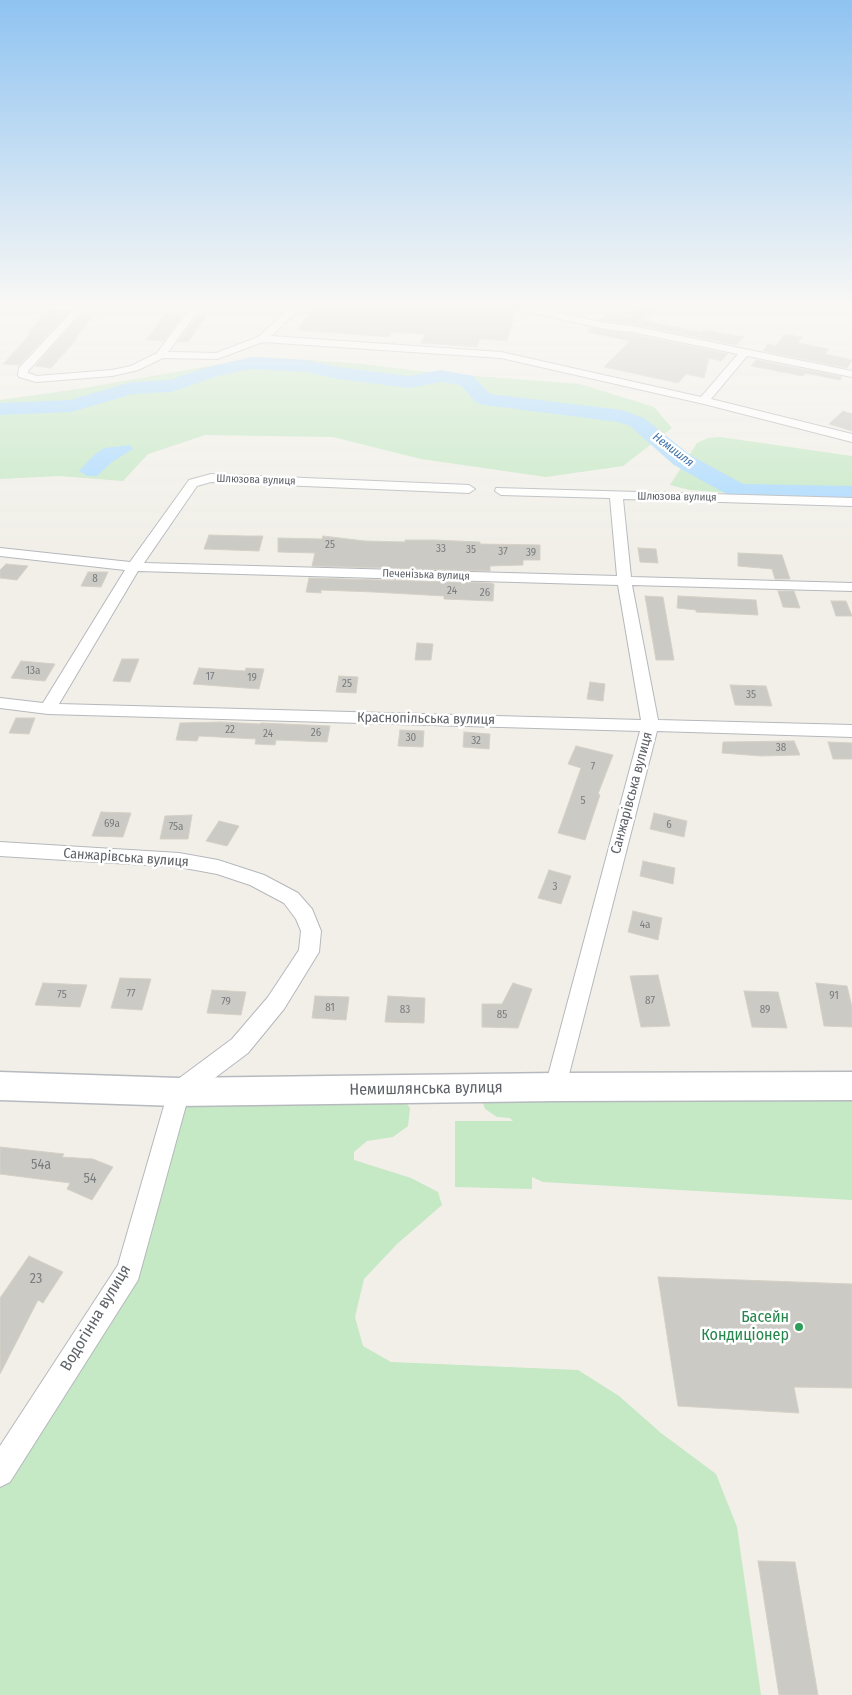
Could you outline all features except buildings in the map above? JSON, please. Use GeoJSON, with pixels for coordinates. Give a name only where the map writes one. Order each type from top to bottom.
{"type":"FeatureCollection","features":[{"type":"Feature","properties":{"kind":"street"},"geometry":{"type":"LineString","coordinates":[[638,386],[852,438]]}},
{"type":"Feature","properties":{"kind":"street"},"geometry":{"type":"LineString","coordinates":[[704,401],[717,386]]}},
{"type":"Feature","properties":{"kind":"street","name":"Шлюзова вулиця"},"geometry":{"type":"LineString","coordinates":[[48,709],[134,567],[193,483],[211,478],[469,489]]}},
{"type":"Feature","properties":{"kind":"street","name":"Шлюзова вулиця"},"geometry":{"type":"LineString","coordinates":[[501,491],[852,502]]}},
{"type":"Feature","properties":{"kind":"street","name":"Санжарівська вулиця"},"geometry":{"type":"LineString","coordinates":[[556,1087],[650,724],[624,580],[616,496]]}},
{"type":"Feature","properties":{"kind":"street","name":"Печенізька вулиця"},"geometry":{"type":"LineString","coordinates":[[0,552],[134,567],[852,588]]}},
{"type":"Feature","properties":{"kind":"street","name":"Краснопільська вулиця"},"geometry":{"type":"LineString","coordinates":[[0,703],[48,709],[852,730]]}},
{"type":"Feature","properties":{"kind":"street","name":"Санжарівська вулиця"},"geometry":{"type":"LineString","coordinates":[[0,849],[180,860],[218,868],[258,880],[291,898],[305,915],[311,931],[309,952],[276,1003],[240,1046],[178,1092]]}},
{"type":"Feature","properties":{"kind":"street","name":"Немишлянська вулиця"},"geometry":{"type":"LineString","coordinates":[[0,1086],[178,1092],[556,1087],[852,1086]]}},
{"type":"Feature","properties":{"kind":"street","name":"Водогінна вулиця"},"geometry":{"type":"LineString","coordinates":[[0,1472],[129,1271],[178,1092]]}},
{"type":"Feature","properties":{"kind":"green space"},"geometry":{"type":"Polygon","coordinates":[[[95,386],[587,386],[654,407],[672,428],[623,466],[546,477],[421,459],[333,437],[205,435],[148,454],[123,481],[59,476],[0,479],[0,400],[95,386]]]}},
{"type":"Feature","properties":{"kind":"green space"},"geometry":{"type":"Polygon","coordinates":[[[720,437],[852,456],[852,496],[729,493],[690,490],[670,485],[697,443],[708,438],[720,437]]]}},
{"type":"Feature","properties":{"kind":"green space"},"geometry":{"type":"Polygon","coordinates":[[[852,1086],[852,1200],[543,1182],[532,1177],[532,1189],[455,1187],[455,1121],[513,1121],[510,1118],[497,1117],[485,1109],[482,1100],[852,1086]]]}},
{"type":"Feature","properties":{"kind":"green space"},"geometry":{"type":"Polygon","coordinates":[[[396,1089],[410,1108],[408,1126],[393,1137],[367,1141],[354,1152],[354,1160],[411,1178],[438,1192],[442,1205],[397,1244],[364,1279],[355,1317],[363,1346],[391,1362],[578,1370],[619,1396],[661,1433],[716,1474],[737,1527],[761,1695],[0,1695],[0,1472],[129,1271],[178,1092],[396,1089]]]}},
{"type":"Feature","properties":{"kind":"water"},"geometry":{"type":"Polygon","coordinates":[[[130,445],[133,449],[112,462],[97,476],[87,476],[79,471],[93,456],[104,448],[130,445]]]}},
{"type":"Feature","properties":{"kind":"waterway","name":"Немишля"},"geometry":{"type":"LineString","coordinates":[[0,409],[71,406],[131,388],[169,386]]}},
{"type":"Feature","properties":{"kind":"waterway","name":"Немишля"},"geometry":{"type":"LineString","coordinates":[[472,386],[484,399],[622,416],[637,422],[682,460],[738,491],[852,493]]}},
{"type":"Feature","properties":{"kind":"place","name":"Басейн Кондиціонер"},"geometry":{"type":"Point","coordinates":[799,1327]}}]}
